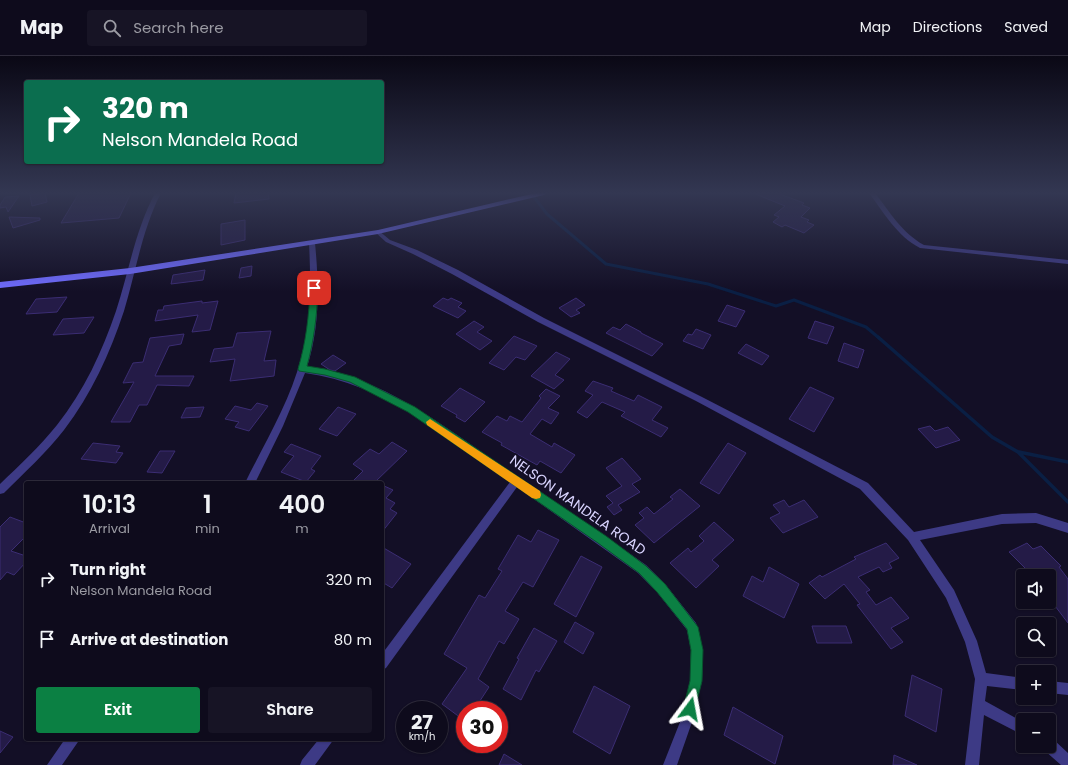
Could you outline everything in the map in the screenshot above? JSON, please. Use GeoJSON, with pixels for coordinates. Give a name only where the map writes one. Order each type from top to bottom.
{"type":"FeatureCollection","features":[{"type":"Feature","properties":{"kind":"street"},"geometry":{"type":"LineString","coordinates":[[0,490],[61,427],[82,396],[101,360],[115,325],[126,292],[130,271],[145,226]]}},
{"type":"Feature","properties":{"kind":"street"},"geometry":{"type":"LineString","coordinates":[[0,285],[130,271],[312,243],[403,226]]}},
{"type":"Feature","properties":{"kind":"street"},"geometry":{"type":"LineString","coordinates":[[898,226],[914,243],[922,247],[1068,262]]}},
{"type":"Feature","properties":{"kind":"street"},"geometry":{"type":"LineString","coordinates":[[378,232],[388,241],[415,252],[455,272],[541,320],[699,399],[852,478],[864,486],[912,537],[950,594],[971,641],[981,679],[972,765]]}},
{"type":"Feature","properties":{"kind":"street"},"geometry":{"type":"LineString","coordinates":[[251,481],[278,429],[302,369],[308,347],[313,312],[314,288],[312,243]]}},
{"type":"Feature","properties":{"kind":"street","name":"NELSON MANDELA ROAD"},"geometry":{"type":"LineString","coordinates":[[302,369],[325,372],[352,380],[412,410],[642,570],[661,588],[692,627],[697,650],[696,681],[686,722],[670,765]]}},
{"type":"Feature","properties":{"kind":"street"},"geometry":{"type":"LineString","coordinates":[[384,661],[516,481]]}},
{"type":"Feature","properties":{"kind":"street"},"geometry":{"type":"LineString","coordinates":[[912,537],[1002,519],[1036,518],[1068,528]]}},
{"type":"Feature","properties":{"kind":"street"},"geometry":{"type":"LineString","coordinates":[[981,679],[1016,683]]}},
{"type":"Feature","properties":{"kind":"street"},"geometry":{"type":"LineString","coordinates":[[1056,687],[1068,689]]}},
{"type":"Feature","properties":{"kind":"street"},"geometry":{"type":"LineString","coordinates":[[979,705],[1016,725]]}},
{"type":"Feature","properties":{"kind":"street"},"geometry":{"type":"LineString","coordinates":[[54,765],[72,741]]}},
{"type":"Feature","properties":{"kind":"street"},"geometry":{"type":"LineString","coordinates":[[308,765],[326,741]]}},
{"type":"Feature","properties":{"kind":"street"},"geometry":{"type":"LineString","coordinates":[[1056,751],[1068,762]]}},
{"type":"Feature","properties":{"kind":"building"},"geometry":{"type":"Polygon","coordinates":[[[221,226],[245,226],[245,240],[221,245],[221,226]]]}},
{"type":"Feature","properties":{"kind":"building"},"geometry":{"type":"Polygon","coordinates":[[[788,226],[813,226],[804,233],[788,226]]]}},
{"type":"Feature","properties":{"kind":"building"},"geometry":{"type":"Polygon","coordinates":[[[252,266],[251,276],[239,278],[241,268],[252,266]]]}},
{"type":"Feature","properties":{"kind":"building"},"geometry":{"type":"Polygon","coordinates":[[[205,270],[203,280],[171,284],[173,275],[205,270]]]}},
{"type":"Feature","properties":{"kind":"building"},"geometry":{"type":"Polygon","coordinates":[[[67,297],[57,312],[26,314],[36,299],[67,297]]]}},
{"type":"Feature","properties":{"kind":"building"},"geometry":{"type":"Polygon","coordinates":[[[443,298],[448,300],[451,298],[462,303],[458,307],[466,311],[458,318],[433,306],[443,298]]]}},
{"type":"Feature","properties":{"kind":"building"},"geometry":{"type":"Polygon","coordinates":[[[576,298],[585,305],[576,310],[580,313],[571,317],[559,308],[576,298]]]}},
{"type":"Feature","properties":{"kind":"building"},"geometry":{"type":"Polygon","coordinates":[[[202,301],[202,303],[218,301],[210,330],[192,332],[198,315],[155,321],[158,310],[163,310],[164,306],[202,301]]]}},
{"type":"Feature","properties":{"kind":"building"},"geometry":{"type":"Polygon","coordinates":[[[727,305],[745,311],[736,327],[718,321],[727,305]]]}},
{"type":"Feature","properties":{"kind":"building"},"geometry":{"type":"Polygon","coordinates":[[[94,317],[84,333],[53,335],[63,319],[94,317]]]}},
{"type":"Feature","properties":{"kind":"building"},"geometry":{"type":"Polygon","coordinates":[[[474,321],[484,327],[477,332],[492,341],[480,350],[456,334],[474,321]]]}},
{"type":"Feature","properties":{"kind":"building"},"geometry":{"type":"Polygon","coordinates":[[[815,321],[834,327],[827,344],[808,338],[815,321]]]}},
{"type":"Feature","properties":{"kind":"building"},"geometry":{"type":"Polygon","coordinates":[[[626,324],[663,344],[652,356],[606,333],[613,327],[620,330],[626,324]]]}},
{"type":"Feature","properties":{"kind":"building"},"geometry":{"type":"Polygon","coordinates":[[[696,329],[711,335],[703,349],[683,341],[688,334],[692,335],[696,329]]]}},
{"type":"Feature","properties":{"kind":"building"},"geometry":{"type":"Polygon","coordinates":[[[271,331],[264,361],[276,360],[274,376],[230,381],[235,359],[210,362],[214,349],[233,347],[237,333],[271,331]]]}},
{"type":"Feature","properties":{"kind":"building"},"geometry":{"type":"Polygon","coordinates":[[[184,334],[181,344],[169,346],[155,376],[194,376],[189,386],[157,385],[147,405],[139,405],[130,422],[111,422],[134,382],[123,383],[133,363],[143,362],[150,338],[184,334]]]}},
{"type":"Feature","properties":{"kind":"building"},"geometry":{"type":"Polygon","coordinates":[[[514,336],[537,346],[525,360],[516,357],[504,370],[489,363],[514,336]]]}},
{"type":"Feature","properties":{"kind":"building"},"geometry":{"type":"Polygon","coordinates":[[[844,343],[864,350],[858,368],[838,361],[844,343]]]}},
{"type":"Feature","properties":{"kind":"building"},"geometry":{"type":"Polygon","coordinates":[[[746,344],[769,356],[762,365],[738,353],[746,344]]]}},
{"type":"Feature","properties":{"kind":"building"},"geometry":{"type":"Polygon","coordinates":[[[556,352],[570,359],[555,375],[564,380],[554,389],[531,376],[556,352]]]}},
{"type":"Feature","properties":{"kind":"building"},"geometry":{"type":"Polygon","coordinates":[[[333,355],[346,363],[335,371],[330,370],[321,364],[333,355]]]}},
{"type":"Feature","properties":{"kind":"building"},"geometry":{"type":"Polygon","coordinates":[[[593,381],[613,388],[611,391],[634,401],[638,395],[662,407],[652,420],[668,428],[661,437],[621,416],[625,412],[602,402],[587,418],[577,412],[593,395],[585,391],[593,381]]]}},
{"type":"Feature","properties":{"kind":"building"},"geometry":{"type":"Polygon","coordinates":[[[810,387],[834,398],[814,432],[789,419],[810,387]]]}},
{"type":"Feature","properties":{"kind":"building"},"geometry":{"type":"Polygon","coordinates":[[[460,388],[485,402],[465,422],[456,417],[457,415],[441,406],[460,388]]]}},
{"type":"Feature","properties":{"kind":"building"},"geometry":{"type":"Polygon","coordinates":[[[546,389],[560,396],[548,408],[559,413],[551,424],[542,419],[530,434],[552,447],[554,443],[575,455],[561,473],[540,461],[537,465],[501,445],[502,443],[482,432],[497,416],[507,421],[510,416],[522,422],[541,398],[539,396],[546,389]]]}},
{"type":"Feature","properties":{"kind":"building"},"geometry":{"type":"Polygon","coordinates":[[[257,403],[268,406],[249,431],[235,427],[239,422],[225,419],[235,406],[251,410],[257,403]]]}},
{"type":"Feature","properties":{"kind":"building"},"geometry":{"type":"Polygon","coordinates":[[[204,407],[200,417],[181,418],[186,408],[204,407]]]}},
{"type":"Feature","properties":{"kind":"building"},"geometry":{"type":"Polygon","coordinates":[[[338,407],[356,414],[337,436],[319,429],[338,407]]]}},
{"type":"Feature","properties":{"kind":"building"},"geometry":{"type":"Polygon","coordinates":[[[930,426],[935,431],[948,427],[960,440],[936,448],[918,429],[930,426]]]}},
{"type":"Feature","properties":{"kind":"building"},"geometry":{"type":"Polygon","coordinates":[[[392,442],[407,451],[376,481],[353,481],[363,471],[353,464],[370,449],[379,454],[392,442]]]}},
{"type":"Feature","properties":{"kind":"building"},"geometry":{"type":"Polygon","coordinates":[[[93,443],[120,446],[116,452],[123,453],[116,463],[81,459],[93,443]]]}},
{"type":"Feature","properties":{"kind":"building"},"geometry":{"type":"Polygon","coordinates":[[[728,443],[746,453],[719,494],[700,483],[728,443]]]}},
{"type":"Feature","properties":{"kind":"building"},"geometry":{"type":"Polygon","coordinates":[[[291,444],[321,456],[311,469],[315,471],[307,481],[304,481],[281,472],[294,456],[284,452],[291,444]]]}},
{"type":"Feature","properties":{"kind":"building"},"geometry":{"type":"Polygon","coordinates":[[[160,451],[175,451],[162,473],[147,472],[160,451]]]}},
{"type":"Feature","properties":{"kind":"building"},"geometry":{"type":"Polygon","coordinates":[[[622,458],[641,479],[632,484],[640,492],[618,505],[622,510],[614,515],[607,507],[613,503],[606,496],[622,486],[606,468],[622,458]]]}},
{"type":"Feature","properties":{"kind":"building"},"geometry":{"type":"Polygon","coordinates":[[[384,486],[393,490],[386,498],[395,503],[390,509],[397,513],[384,529],[384,486]]]}},
{"type":"Feature","properties":{"kind":"building"},"geometry":{"type":"Polygon","coordinates":[[[680,489],[700,506],[654,543],[635,525],[644,518],[639,513],[647,507],[654,514],[673,499],[670,497],[680,489]]]}},
{"type":"Feature","properties":{"kind":"building"},"geometry":{"type":"Polygon","coordinates":[[[784,500],[789,507],[804,500],[818,517],[783,533],[770,518],[780,513],[773,505],[784,500]]]}},
{"type":"Feature","properties":{"kind":"building"},"geometry":{"type":"Polygon","coordinates":[[[10,517],[24,522],[24,538],[11,551],[24,555],[24,564],[14,575],[7,572],[0,580],[0,527],[10,517]]]}},
{"type":"Feature","properties":{"kind":"building"},"geometry":{"type":"Polygon","coordinates":[[[714,522],[734,540],[712,560],[719,566],[696,588],[670,563],[688,548],[691,552],[704,541],[699,536],[714,522]]]}},
{"type":"Feature","properties":{"kind":"building"},"geometry":{"type":"Polygon","coordinates":[[[538,530],[559,540],[533,587],[523,582],[505,611],[519,619],[504,644],[499,641],[478,679],[489,687],[480,701],[456,701],[456,714],[448,708],[448,701],[444,701],[467,668],[444,654],[479,595],[485,598],[502,571],[498,569],[518,535],[531,542],[538,530]]]}},
{"type":"Feature","properties":{"kind":"building"},"geometry":{"type":"Polygon","coordinates":[[[886,543],[899,558],[889,563],[892,568],[883,572],[879,567],[858,577],[870,590],[866,592],[876,605],[891,597],[909,618],[891,628],[903,642],[891,649],[857,605],[860,604],[844,584],[825,599],[809,583],[820,575],[822,577],[856,559],[854,557],[886,543]]]}},
{"type":"Feature","properties":{"kind":"building"},"geometry":{"type":"Polygon","coordinates":[[[1027,543],[1033,549],[1041,546],[1061,566],[1059,567],[1068,579],[1068,623],[1056,607],[1056,569],[1026,569],[1009,552],[1027,543]]]}},
{"type":"Feature","properties":{"kind":"building"},"geometry":{"type":"Polygon","coordinates":[[[384,548],[411,564],[392,588],[384,583],[384,548]]]}},
{"type":"Feature","properties":{"kind":"building"},"geometry":{"type":"Polygon","coordinates":[[[581,556],[602,567],[576,617],[554,604],[581,556]]]}},
{"type":"Feature","properties":{"kind":"building"},"geometry":{"type":"Polygon","coordinates":[[[769,567],[799,584],[784,618],[743,596],[752,576],[763,582],[769,567]]]}},
{"type":"Feature","properties":{"kind":"building"},"geometry":{"type":"Polygon","coordinates":[[[575,622],[594,633],[583,654],[564,642],[575,622]]]}},
{"type":"Feature","properties":{"kind":"building"},"geometry":{"type":"Polygon","coordinates":[[[812,626],[846,626],[852,643],[817,643],[812,626]]]}},
{"type":"Feature","properties":{"kind":"building"},"geometry":{"type":"Polygon","coordinates":[[[534,628],[557,641],[539,672],[536,670],[521,700],[503,689],[519,659],[517,658],[534,628]]]}},
{"type":"Feature","properties":{"kind":"building"},"geometry":{"type":"Polygon","coordinates":[[[912,675],[942,689],[936,732],[905,716],[912,675]]]}},
{"type":"Feature","properties":{"kind":"building"},"geometry":{"type":"Polygon","coordinates":[[[594,686],[630,706],[610,754],[573,732],[594,686]]]}},
{"type":"Feature","properties":{"kind":"building"},"geometry":{"type":"Polygon","coordinates":[[[733,707],[783,736],[775,764],[724,735],[733,707]]]}},
{"type":"Feature","properties":{"kind":"building"},"geometry":{"type":"Polygon","coordinates":[[[0,731],[13,737],[0,753],[0,731]]]}},
{"type":"Feature","properties":{"kind":"building"},"geometry":{"type":"Polygon","coordinates":[[[504,754],[522,765],[499,765],[504,754]]]}},
{"type":"Feature","properties":{"kind":"building"},"geometry":{"type":"Polygon","coordinates":[[[894,755],[917,765],[893,765],[894,755]]]}},
{"type":"Feature","properties":{"kind":"waterway"},"geometry":{"type":"LineString","coordinates":[[561,226],[606,264],[708,284],[776,306],[794,300],[866,327],[879,338]]}},
{"type":"Feature","properties":{"kind":"waterway"},"geometry":{"type":"LineString","coordinates":[[878,337],[992,437],[1018,452],[1068,502]]}},
{"type":"Feature","properties":{"kind":"waterway"},"geometry":{"type":"LineString","coordinates":[[1019,452],[1068,462]]}},
{"type":"Feature","properties":{"kind":"slow traffic"},"geometry":{"type":"LineString","coordinates":[[430,422],[536,495]]}},
{"type":"Feature","properties":{"kind":"route"},"geometry":{"type":"LineString","coordinates":[[314,288],[313,312],[308,347],[302,369],[325,372],[352,380],[412,410],[602,540],[642,570],[661,588],[692,627],[697,650],[696,681],[690,709]]}}]}
